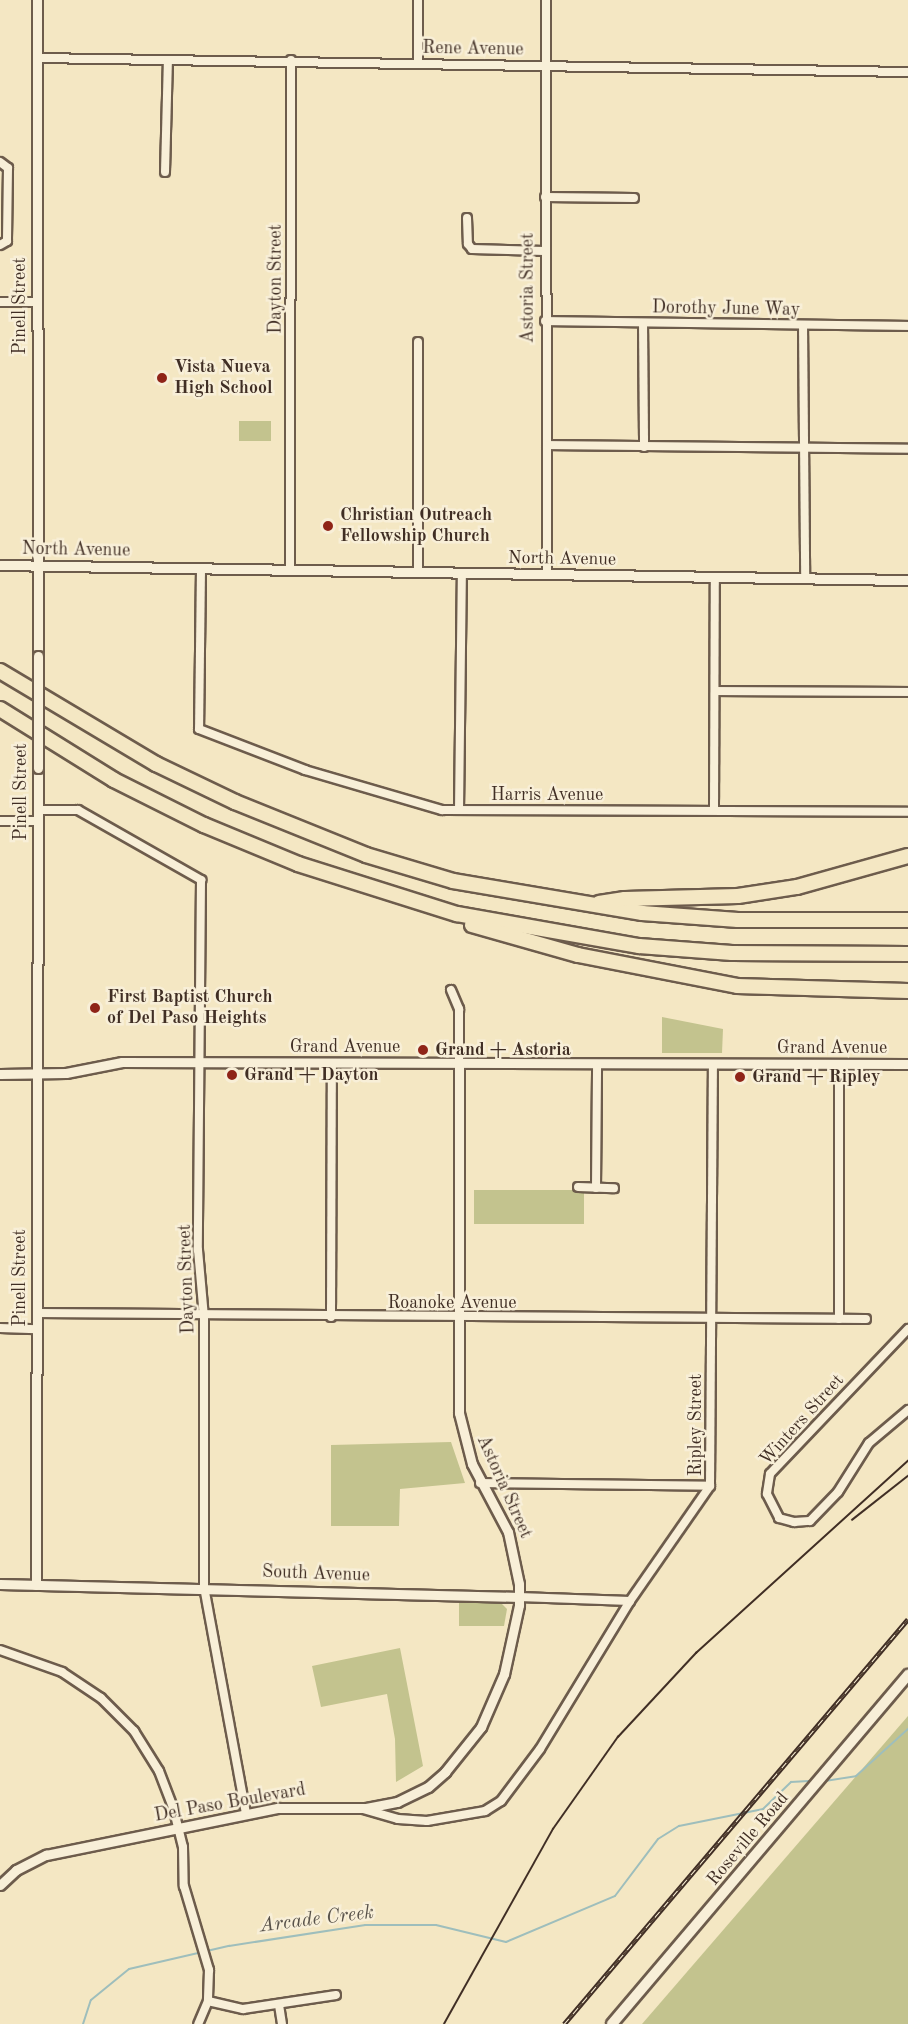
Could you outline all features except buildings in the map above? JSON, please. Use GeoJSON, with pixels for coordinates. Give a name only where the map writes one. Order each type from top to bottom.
{"type":"FeatureCollection","features":[{"type":"Feature","properties":{"kind":"highway"},"geometry":{"type":"LineString","coordinates":[[0,670],[156,764],[235,802],[366,855],[453,881],[585,906],[738,920],[908,920]]}},
{"type":"Feature","properties":{"kind":"highway"},"geometry":{"type":"LineString","coordinates":[[0,709],[114,780],[204,825],[298,864],[500,933],[657,972],[737,986],[908,992]]}},
{"type":"Feature","properties":{"kind":"highway"},"geometry":{"type":"LineString","coordinates":[[585,906],[625,899],[738,896],[797,887],[908,856]]}},
{"type":"Feature","properties":{"kind":"highway"},"geometry":{"type":"LineString","coordinates":[[394,897],[548,933],[639,946],[732,953],[908,954]]}},
{"type":"Feature","properties":{"kind":"main road","name":"Roseville Road"},"geometry":{"type":"LineString","coordinates":[[612,2024],[908,1675]]}},
{"type":"Feature","properties":{"kind":"street","name":"Pinell Street"},"geometry":{"type":"LineString","coordinates":[[36,1585],[38,656],[35,302],[37,0]]}},
{"type":"Feature","properties":{"kind":"street"},"geometry":{"type":"LineString","coordinates":[[418,0],[418,63]]}},
{"type":"Feature","properties":{"kind":"street","name":"Astoria Street"},"geometry":{"type":"LineString","coordinates":[[546,0],[544,251],[547,575]]}},
{"type":"Feature","properties":{"kind":"street","name":"Rene Avenue"},"geometry":{"type":"LineString","coordinates":[[37,58],[291,60],[908,72]]}},
{"type":"Feature","properties":{"kind":"street"},"geometry":{"type":"LineString","coordinates":[[165,172],[168,60]]}},
{"type":"Feature","properties":{"kind":"street","name":"Dayton Street"},"geometry":{"type":"LineString","coordinates":[[290,570],[291,60]]}},
{"type":"Feature","properties":{"kind":"street"},"geometry":{"type":"LineString","coordinates":[[0,162],[8,168],[8,241],[0,245]]}},
{"type":"Feature","properties":{"kind":"street"},"geometry":{"type":"LineString","coordinates":[[545,197],[634,198]]}},
{"type":"Feature","properties":{"kind":"street"},"geometry":{"type":"LineString","coordinates":[[467,218],[468,244],[472,249],[544,251]]}},
{"type":"Feature","properties":{"kind":"street"},"geometry":{"type":"LineString","coordinates":[[0,302],[35,302]]}},
{"type":"Feature","properties":{"kind":"street","name":"Dorothy June Way"},"geometry":{"type":"LineString","coordinates":[[545,321],[908,326]]}},
{"type":"Feature","properties":{"kind":"street"},"geometry":{"type":"LineString","coordinates":[[643,323],[644,447]]}},
{"type":"Feature","properties":{"kind":"street"},"geometry":{"type":"LineString","coordinates":[[803,325],[806,579]]}},
{"type":"Feature","properties":{"kind":"street"},"geometry":{"type":"LineString","coordinates":[[418,342],[418,573]]}},
{"type":"Feature","properties":{"kind":"street"},"geometry":{"type":"LineString","coordinates":[[547,446],[908,449]]}},
{"type":"Feature","properties":{"kind":"street","name":"North Avenue"},"geometry":{"type":"LineString","coordinates":[[0,565],[908,580]]}},
{"type":"Feature","properties":{"kind":"street","name":"Harris Avenue"},"geometry":{"type":"LineString","coordinates":[[201,569],[199,729],[359,788],[442,810],[908,812]]}},
{"type":"Feature","properties":{"kind":"street"},"geometry":{"type":"LineString","coordinates":[[459,810],[462,574]]}},
{"type":"Feature","properties":{"kind":"street"},"geometry":{"type":"LineString","coordinates":[[714,810],[715,578]]}},
{"type":"Feature","properties":{"kind":"street"},"geometry":{"type":"LineString","coordinates":[[715,691],[908,692]]}},
{"type":"Feature","properties":{"kind":"street","name":"Dayton Street"},"geometry":{"type":"LineString","coordinates":[[38,810],[78,810],[201,879],[198,1250],[204,1317],[204,1587],[246,1814]]}},
{"type":"Feature","properties":{"kind":"street"},"geometry":{"type":"LineString","coordinates":[[0,820],[38,821]]}},
{"type":"Feature","properties":{"kind":"street","name":"Astoria Street"},"geometry":{"type":"LineString","coordinates":[[356,1807],[387,1805],[412,1797],[445,1772],[474,1739],[489,1714],[504,1674],[519,1597],[513,1546],[480,1483],[460,1419],[459,1009],[451,990]]}},
{"type":"Feature","properties":{"kind":"street","name":"Grand Avenue"},"geometry":{"type":"LineString","coordinates":[[0,1074],[37,1074],[122,1062],[200,1064],[908,1064]]}},
{"type":"Feature","properties":{"kind":"street"},"geometry":{"type":"LineString","coordinates":[[331,1317],[332,1064]]}},
{"type":"Feature","properties":{"kind":"street"},"geometry":{"type":"LineString","coordinates":[[596,1188],[597,1064]]}},
{"type":"Feature","properties":{"kind":"street","name":"Ripley Street"},"geometry":{"type":"LineString","coordinates":[[505,1796],[540,1749],[630,1601],[710,1486],[713,1064]]}},
{"type":"Feature","properties":{"kind":"street"},"geometry":{"type":"LineString","coordinates":[[839,1319],[840,1064]]}},
{"type":"Feature","properties":{"kind":"street"},"geometry":{"type":"LineString","coordinates":[[578,1187],[614,1188]]}},
{"type":"Feature","properties":{"kind":"street","name":"Roanoke Avenue"},"geometry":{"type":"LineString","coordinates":[[37,1312],[204,1317],[866,1319]]}},
{"type":"Feature","properties":{"kind":"street"},"geometry":{"type":"LineString","coordinates":[[0,1328],[37,1329]]}},
{"type":"Feature","properties":{"kind":"street","name":"Winters Street"},"geometry":{"type":"LineString","coordinates":[[906,1412],[869,1443],[838,1492],[815,1517],[795,1522],[779,1518],[767,1494],[770,1474],[908,1329]]}},
{"type":"Feature","properties":{"kind":"street"},"geometry":{"type":"LineString","coordinates":[[480,1483],[710,1486]]}},
{"type":"Feature","properties":{"kind":"street","name":"South Avenue"},"geometry":{"type":"LineString","coordinates":[[0,1584],[204,1587],[630,1601]]}},
{"type":"Feature","properties":{"kind":"street"},"geometry":{"type":"LineString","coordinates":[[0,1650],[62,1672],[118,1714],[159,1771],[178,1828],[184,1886],[209,1970],[208,2001],[198,2024]]}},
{"type":"Feature","properties":{"kind":"street","name":"Del Paso Boulevard"},"geometry":{"type":"LineString","coordinates":[[0,1885],[16,1870],[46,1855],[246,1814],[293,1806],[356,1807],[398,1819],[427,1821],[484,1811],[505,1796]]}},
{"type":"Feature","properties":{"kind":"street"},"geometry":{"type":"LineString","coordinates":[[208,2001],[243,2009],[336,1995]]}},
{"type":"Feature","properties":{"kind":"street"},"geometry":{"type":"LineString","coordinates":[[279,2005],[282,2024]]}},
{"type":"Feature","properties":{"kind":"green space"},"geometry":{"type":"Polygon","coordinates":[[[239,421],[271,421],[271,441],[239,441],[239,421]]]}},
{"type":"Feature","properties":{"kind":"green space"},"geometry":{"type":"Polygon","coordinates":[[[662,1017],[723,1029],[722,1053],[662,1053],[662,1017]]]}},
{"type":"Feature","properties":{"kind":"green space"},"geometry":{"type":"Polygon","coordinates":[[[474,1190],[584,1190],[584,1224],[474,1224],[474,1190]]]}},
{"type":"Feature","properties":{"kind":"green space"},"geometry":{"type":"Polygon","coordinates":[[[451,1442],[465,1483],[400,1489],[399,1526],[331,1526],[331,1445],[451,1442]]]}},
{"type":"Feature","properties":{"kind":"green space"},"geometry":{"type":"Polygon","coordinates":[[[459,1602],[501,1603],[507,1609],[504,1626],[459,1626],[459,1602]]]}},
{"type":"Feature","properties":{"kind":"green space"},"geometry":{"type":"Polygon","coordinates":[[[400,1648],[423,1766],[396,1782],[395,1739],[387,1694],[321,1707],[312,1666],[400,1648]]]}},
{"type":"Feature","properties":{"kind":"green space"},"geometry":{"type":"Polygon","coordinates":[[[908,1716],[908,2024],[642,2024],[908,1716]]]}},
{"type":"Feature","properties":{"kind":"waterway","name":"Arcade Creek"},"geometry":{"type":"LineString","coordinates":[[825,1781],[856,1776],[908,1729]]}},
{"type":"Feature","properties":{"kind":"waterway","name":"Arcade Creek"},"geometry":{"type":"LineString","coordinates":[[83,2024],[91,2000],[129,1969],[229,1946],[365,1925],[436,1925],[506,1942],[615,1896],[658,1839],[679,1826],[763,1809],[791,1782],[813,1781]]}},
{"type":"Feature","properties":{"kind":"tram line"},"geometry":{"type":"LineString","coordinates":[[444,2024],[553,1829],[618,1737],[696,1653],[908,1461]]}},
{"type":"Feature","properties":{"kind":"tram line"},"geometry":{"type":"LineString","coordinates":[[852,1520],[908,1476]]}},
{"type":"Feature","properties":{"kind":"railway"},"geometry":{"type":"LineString","coordinates":[[564,2024],[908,1619]]}},
{"type":"Feature","properties":{"kind":"place","name":"Vista Nueva High School"},"geometry":{"type":"Point","coordinates":[162,378]}},
{"type":"Feature","properties":{"kind":"place","name":"Christian Outreach Fellowship Church"},"geometry":{"type":"Point","coordinates":[328,526]}},
{"type":"Feature","properties":{"kind":"place","name":"First Baptist Church of Del Paso Heights"},"geometry":{"type":"Point","coordinates":[95,1008]}},
{"type":"Feature","properties":{"kind":"place","name":"Grand + Astoria"},"geometry":{"type":"Point","coordinates":[423,1050]}},
{"type":"Feature","properties":{"kind":"place","name":"Grand + Dayton"},"geometry":{"type":"Point","coordinates":[232,1075]}},
{"type":"Feature","properties":{"kind":"place","name":"Grand + Ripley"},"geometry":{"type":"Point","coordinates":[740,1077]}}]}
